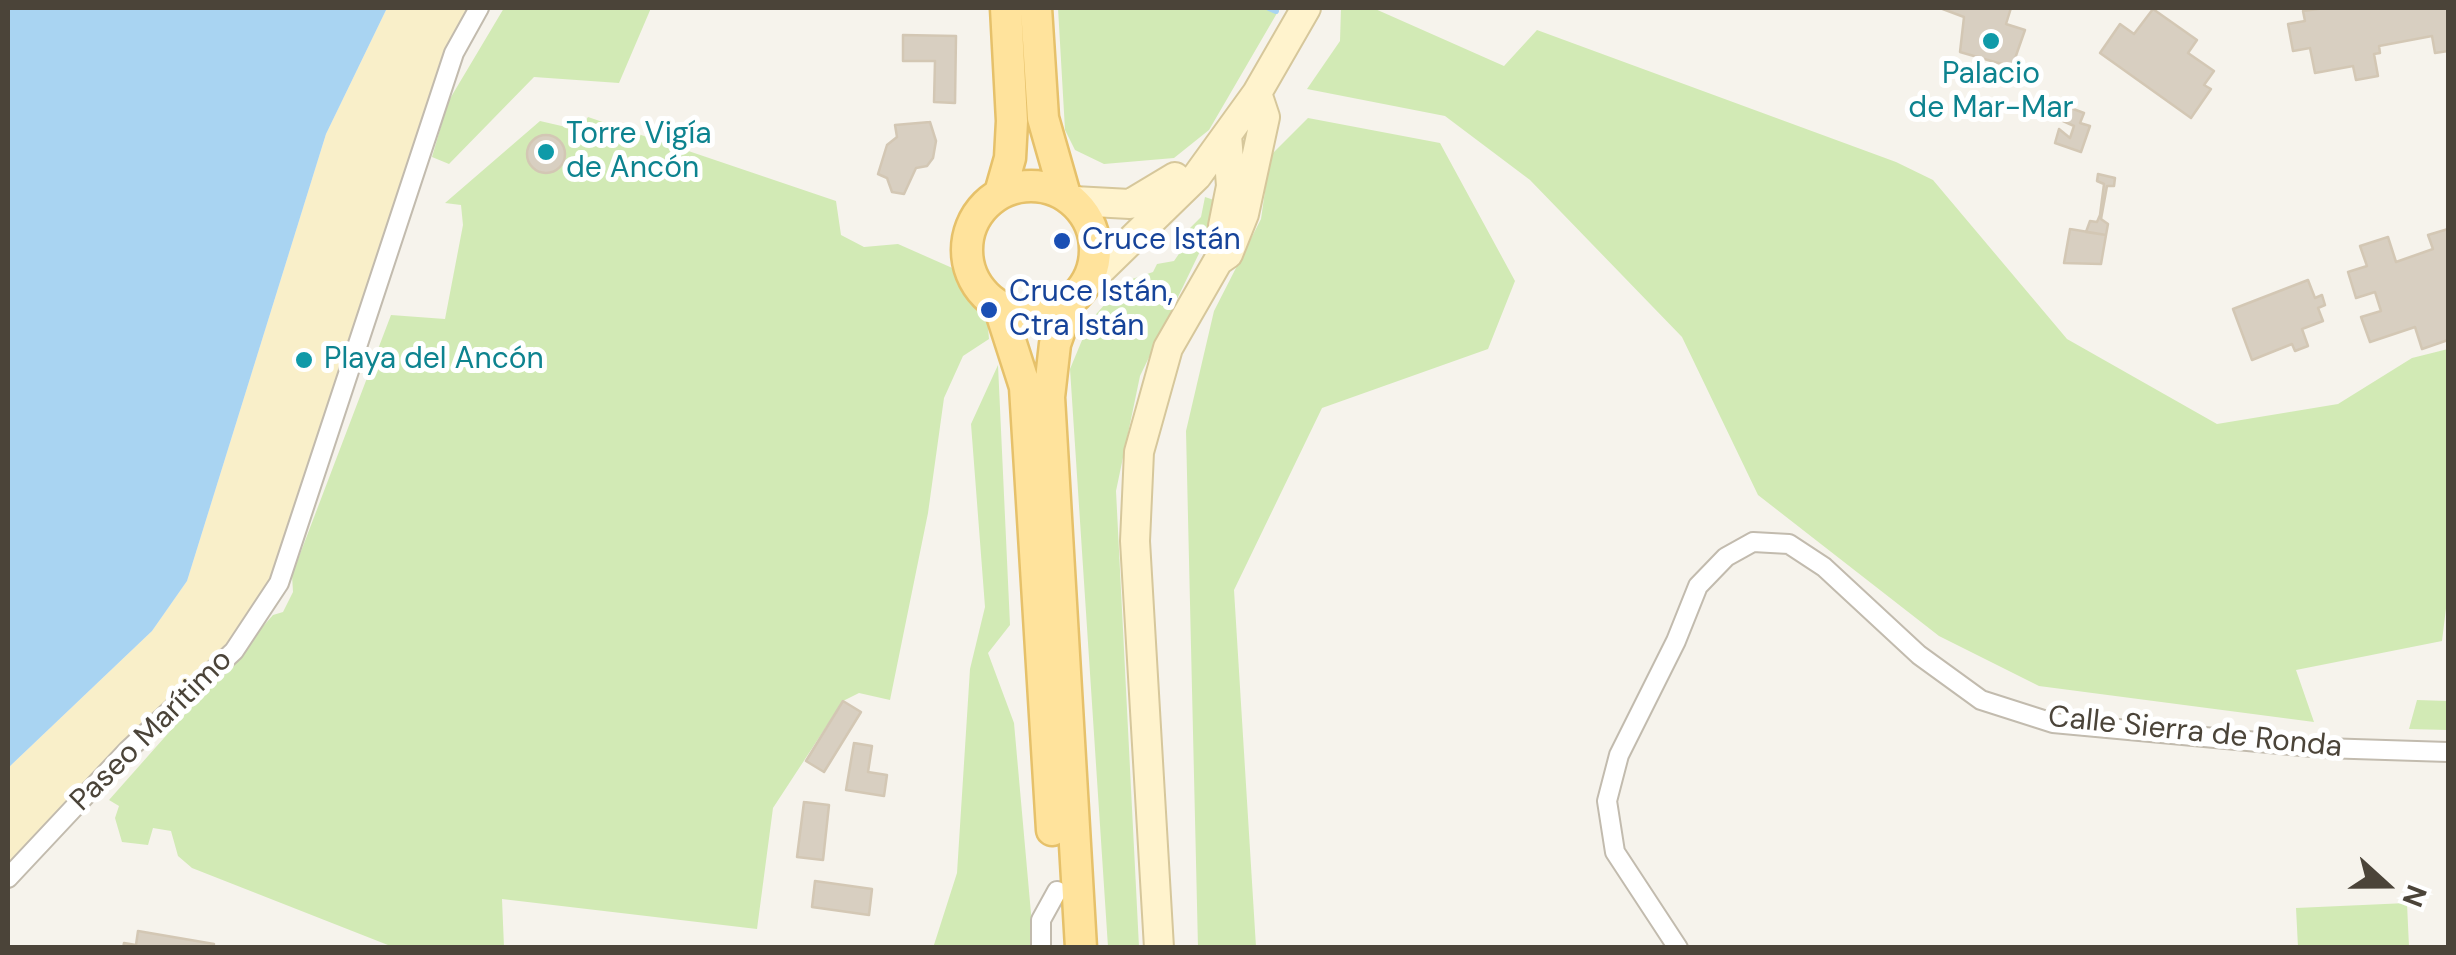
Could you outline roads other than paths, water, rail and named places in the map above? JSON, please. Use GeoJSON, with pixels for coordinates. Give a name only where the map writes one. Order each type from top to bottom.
{"type":"FeatureCollection","features":[{"type":"Feature","properties":{"kind":"main road"},"geometry":{"type":"LineString","coordinates":[[1006,8],[1010,158],[1000,193],[972,225],[966,256],[976,285],[998,306],[1025,387],[1035,602],[1061,948]]}},
{"type":"Feature","properties":{"kind":"main road"},"geometry":{"type":"LineString","coordinates":[[1036,8],[1043,118],[1069,198],[1089,223],[1094,250],[1054,344],[1049,397],[1081,948]]}},
{"type":"Feature","properties":{"kind":"main road"},"geometry":{"type":"LineString","coordinates":[[1000,193],[1032,186],[1069,198]]}},
{"type":"Feature","properties":{"kind":"main road"},"geometry":{"type":"LineString","coordinates":[[998,306],[1036,314],[1076,294]]}},
{"type":"Feature","properties":{"kind":"street","name":"Paseo Marítimo"},"geometry":{"type":"LineString","coordinates":[[8,878],[128,750],[234,651],[278,583],[454,53],[479,8]]}},
{"type":"Feature","properties":{"kind":"street"},"geometry":{"type":"LineString","coordinates":[[1076,294],[1211,156],[1257,93],[1306,8]]}},
{"type":"Feature","properties":{"kind":"street"},"geometry":{"type":"LineString","coordinates":[[1159,948],[1135,541],[1139,452],[1168,348],[1218,261],[1236,238],[1264,118],[1257,93]]}},
{"type":"Feature","properties":{"kind":"street"},"geometry":{"type":"LineString","coordinates":[[1211,156],[1254,170]]}},
{"type":"Feature","properties":{"kind":"street"},"geometry":{"type":"LineString","coordinates":[[1211,156],[1221,182],[1230,191]]}},
{"type":"Feature","properties":{"kind":"street"},"geometry":{"type":"LineString","coordinates":[[1211,156],[1230,191],[1216,246],[1218,261]]}},
{"type":"Feature","properties":{"kind":"street"},"geometry":{"type":"LineString","coordinates":[[1069,198],[1130,204],[1149,197],[1211,156]]}},
{"type":"Feature","properties":{"kind":"street","name":"Calle Sierra de Ronda"},"geometry":{"type":"LineString","coordinates":[[1678,948],[1616,852],[1607,801],[1618,755],[1676,642],[1698,586],[1726,557],[1753,542],[1789,544],[1824,566],[1919,655],[1981,700],[2052,723],[2323,748],[2448,752]]}},
{"type":"Feature","properties":{"kind":"street"},"geometry":{"type":"LineString","coordinates":[[1041,948],[1042,920],[1056,891]]}},
{"type":"Feature","properties":{"kind":"water"},"geometry":{"type":"Polygon","coordinates":[[[8,8],[387,8],[326,134],[187,581],[152,631],[8,768],[8,8]]]}},
{"type":"Feature","properties":{"kind":"waterway"},"geometry":{"type":"LineString","coordinates":[[1269,8],[1276,11]]}},
{"type":"Feature","properties":{"kind":"place","name":"Palacio de Mar-Mar"},"geometry":{"type":"Point","coordinates":[1991,41]}},
{"type":"Feature","properties":{"kind":"place","name":"Torre Vigía de Ancón"},"geometry":{"type":"Point","coordinates":[546,152]}},
{"type":"Feature","properties":{"kind":"place","name":"Cruce Istán"},"geometry":{"type":"Point","coordinates":[1062,241]}},
{"type":"Feature","properties":{"kind":"place","name":"Cruce Istán, Ctra Istán"},"geometry":{"type":"Point","coordinates":[989,310]}},
{"type":"Feature","properties":{"kind":"place","name":"Playa del Ancón"},"geometry":{"type":"Point","coordinates":[304,360]}}]}
